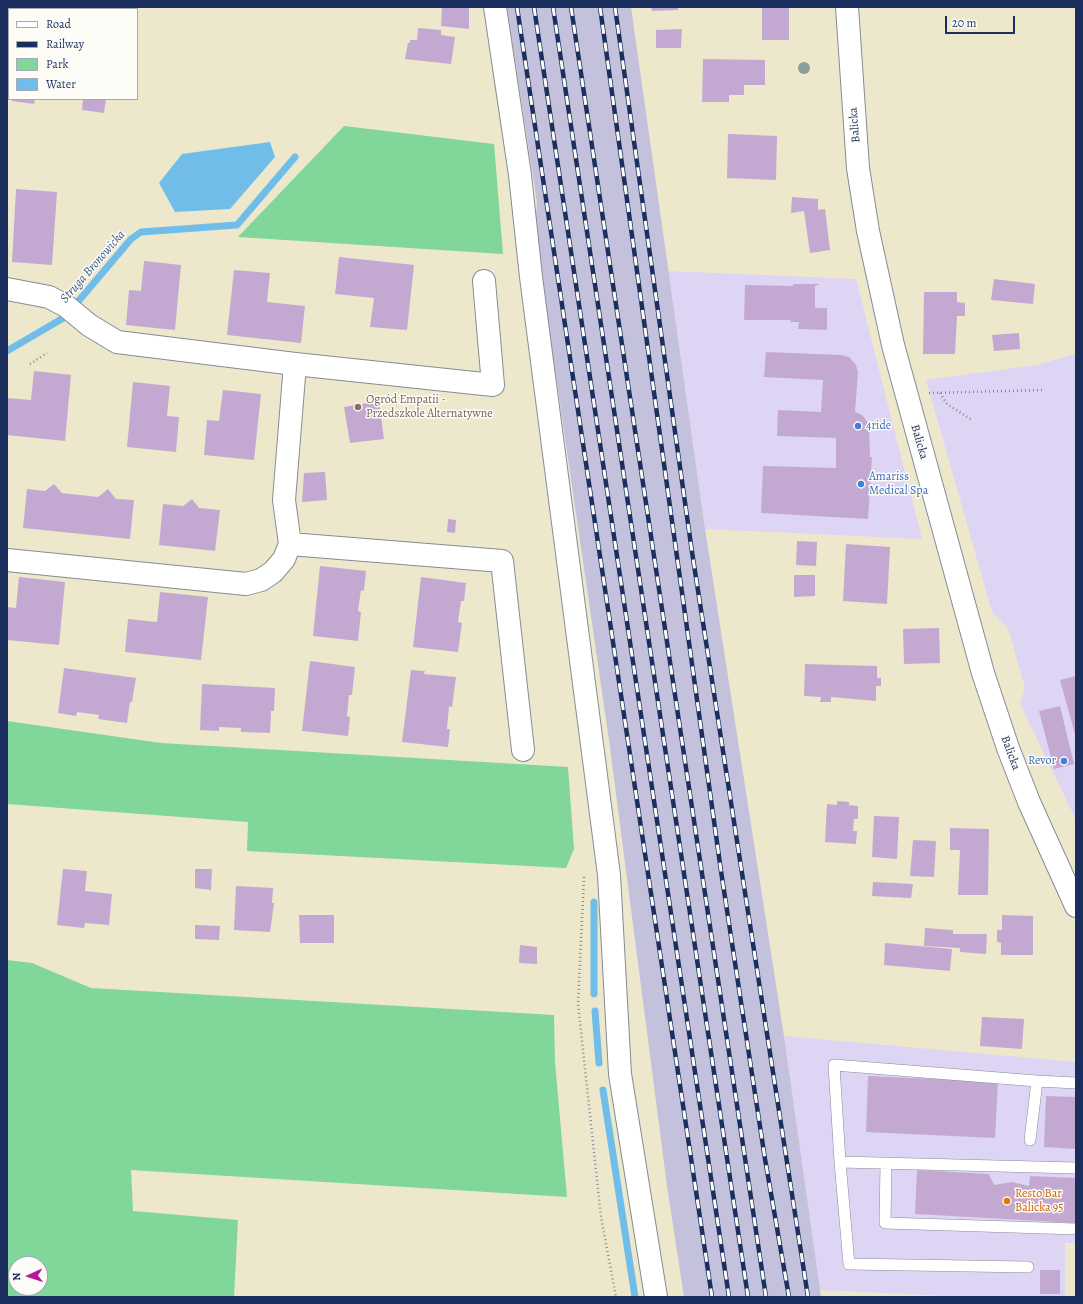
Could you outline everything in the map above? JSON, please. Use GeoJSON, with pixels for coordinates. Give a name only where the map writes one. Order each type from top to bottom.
{"type":"FeatureCollection","features":[{"type":"Feature","properties":{"kind":"street"},"geometry":{"type":"LineString","coordinates":[[495,7],[520,176],[531,276],[610,875],[620,1074],[656,1297]]}},
{"type":"Feature","properties":{"kind":"street","name":"Balicka"},"geometry":{"type":"LineString","coordinates":[[847,7],[858,168],[868,231],[892,345],[983,673],[1008,748],[1029,802],[1076,906]]}},
{"type":"Feature","properties":{"kind":"street"},"geometry":{"type":"LineString","coordinates":[[7,289],[49,297],[72,311],[89,325],[117,342],[295,364],[493,385],[484,281]]}},
{"type":"Feature","properties":{"kind":"street"},"geometry":{"type":"LineString","coordinates":[[7,560],[246,584],[261,580],[273,572],[284,559],[290,544],[284,500],[295,364]]}},
{"type":"Feature","properties":{"kind":"street"},"geometry":{"type":"LineString","coordinates":[[290,544],[502,561],[523,750]]}},
{"type":"Feature","properties":{"kind":"lane"},"geometry":{"type":"LineString","coordinates":[[1028,1267],[849,1264],[840,1162],[834,1065],[1076,1083]]}},
{"type":"Feature","properties":{"kind":"lane"},"geometry":{"type":"LineString","coordinates":[[1030,1140],[1037,1081]]}},
{"type":"Feature","properties":{"kind":"lane"},"geometry":{"type":"LineString","coordinates":[[840,1162],[1076,1168]]}},
{"type":"Feature","properties":{"kind":"lane"},"geometry":{"type":"LineString","coordinates":[[886,1163],[885,1223],[1076,1229]]}},
{"type":"Feature","properties":{"kind":"path"},"geometry":{"type":"LineString","coordinates":[[30,364],[47,353]]}},
{"type":"Feature","properties":{"kind":"path"},"geometry":{"type":"LineString","coordinates":[[934,393],[1045,390]]}},
{"type":"Feature","properties":{"kind":"path"},"geometry":{"type":"LineString","coordinates":[[940,393],[947,404],[972,420]]}},
{"type":"Feature","properties":{"kind":"path"},"geometry":{"type":"LineString","coordinates":[[584,877],[578,1004],[601,1217],[616,1297]]}},
{"type":"Feature","properties":{"kind":"shaded area"},"geometry":{"type":"Polygon","coordinates":[[[507,7],[631,7],[705,529],[784,1036],[821,1297],[684,1297],[667,1186],[609,740],[535,232],[537,203],[507,7]]]}},
{"type":"Feature","properties":{"kind":"shaded area"},"geometry":{"type":"Polygon","coordinates":[[[668,271],[856,279],[922,539],[705,529],[668,271]]]}},
{"type":"Feature","properties":{"kind":"shaded area"},"geometry":{"type":"Polygon","coordinates":[[[1076,354],[1076,820],[1020,704],[1025,688],[1008,628],[992,612],[926,380],[1036,365],[1076,354]]]}},
{"type":"Feature","properties":{"kind":"shaded area"},"geometry":{"type":"Polygon","coordinates":[[[784,1036],[1076,1062],[1076,1243],[1065,1243],[1065,1297],[968,1297],[819,1290],[784,1036]]]}},
{"type":"Feature","properties":{"kind":"green space"},"geometry":{"type":"Polygon","coordinates":[[[344,126],[494,144],[503,254],[238,237],[344,126]]]}},
{"type":"Feature","properties":{"kind":"green space"},"geometry":{"type":"Polygon","coordinates":[[[7,721],[161,743],[568,767],[574,849],[566,868],[247,851],[248,822],[7,804],[7,721]]]}},
{"type":"Feature","properties":{"kind":"green space"},"geometry":{"type":"Polygon","coordinates":[[[7,960],[32,963],[91,988],[554,1015],[555,1062],[567,1197],[131,1170],[133,1211],[238,1220],[234,1297],[7,1297],[7,960]]]}},
{"type":"Feature","properties":{"kind":"water"},"geometry":{"type":"Polygon","coordinates":[[[270,142],[275,157],[230,209],[175,212],[159,183],[182,154],[270,142]]]}},
{"type":"Feature","properties":{"kind":"building"},"geometry":{"type":"Polygon","coordinates":[[[442,7],[469,7],[469,29],[441,26],[442,7]]]}},
{"type":"Feature","properties":{"kind":"building"},"geometry":{"type":"Polygon","coordinates":[[[651,7],[678,7],[678,10],[652,11],[651,7]]]}},
{"type":"Feature","properties":{"kind":"building"},"geometry":{"type":"Polygon","coordinates":[[[762,7],[789,7],[789,40],[762,40],[762,7]]]}},
{"type":"Feature","properties":{"kind":"building"},"geometry":{"type":"Polygon","coordinates":[[[7,28],[8,28],[8,60],[7,28]]]}},
{"type":"Feature","properties":{"kind":"building"},"geometry":{"type":"Polygon","coordinates":[[[418,28],[441,30],[441,35],[455,37],[451,64],[405,59],[408,43],[410,43],[410,40],[417,40],[418,28]]]}},
{"type":"Feature","properties":{"kind":"building"},"geometry":{"type":"Polygon","coordinates":[[[682,29],[681,48],[656,48],[656,30],[682,29]]]}},
{"type":"Feature","properties":{"kind":"building"},"geometry":{"type":"Polygon","coordinates":[[[703,59],[765,60],[765,85],[744,85],[744,95],[729,95],[729,102],[702,102],[703,59]]]}},
{"type":"Feature","properties":{"kind":"building"},"geometry":{"type":"Polygon","coordinates":[[[12,100],[35,100],[34,104],[12,100]]]}},
{"type":"Feature","properties":{"kind":"building"},"geometry":{"type":"Polygon","coordinates":[[[83,100],[106,100],[104,113],[82,110],[83,100]]]}},
{"type":"Feature","properties":{"kind":"building"},"geometry":{"type":"Polygon","coordinates":[[[728,134],[777,136],[776,180],[727,178],[728,134]]]}},
{"type":"Feature","properties":{"kind":"building"},"geometry":{"type":"Polygon","coordinates":[[[16,189],[57,192],[52,265],[12,262],[16,189]]]}},
{"type":"Feature","properties":{"kind":"building"},"geometry":{"type":"Polygon","coordinates":[[[792,197],[818,199],[818,210],[825,209],[830,250],[810,253],[804,211],[791,213],[792,197]]]}},
{"type":"Feature","properties":{"kind":"building"},"geometry":{"type":"Polygon","coordinates":[[[339,257],[414,265],[407,330],[370,327],[374,298],[335,294],[339,257]]]}},
{"type":"Feature","properties":{"kind":"building"},"geometry":{"type":"Polygon","coordinates":[[[144,261],[181,265],[175,330],[126,325],[129,290],[141,291],[144,261]]]}},
{"type":"Feature","properties":{"kind":"building"},"geometry":{"type":"Polygon","coordinates":[[[234,270],[270,273],[267,302],[305,306],[301,343],[227,335],[234,270]]]}},
{"type":"Feature","properties":{"kind":"building"},"geometry":{"type":"Polygon","coordinates":[[[994,279],[1035,284],[1033,304],[991,300],[994,279]]]}},
{"type":"Feature","properties":{"kind":"building"},"geometry":{"type":"Polygon","coordinates":[[[793,284],[820,284],[815,286],[815,308],[827,308],[827,330],[798,329],[799,322],[790,322],[791,320],[744,320],[745,285],[793,286],[793,284]]]}},
{"type":"Feature","properties":{"kind":"building"},"geometry":{"type":"Polygon","coordinates":[[[924,292],[957,292],[957,302],[965,303],[965,316],[957,316],[955,354],[923,354],[924,292]]]}},
{"type":"Feature","properties":{"kind":"building"},"geometry":{"type":"Polygon","coordinates":[[[1019,333],[1020,349],[994,351],[992,335],[1019,333]]]}},
{"type":"Feature","properties":{"kind":"building"},"geometry":{"type":"Polygon","coordinates":[[[766,352],[841,355],[849,357],[856,365],[858,372],[855,412],[862,415],[869,424],[870,457],[872,457],[868,519],[761,513],[763,466],[836,468],[836,438],[777,436],[778,410],[821,412],[823,380],[764,377],[766,352]]]}},
{"type":"Feature","properties":{"kind":"building"},"geometry":{"type":"Polygon","coordinates":[[[34,371],[71,375],[65,441],[7,435],[7,398],[31,400],[34,371]]]}},
{"type":"Feature","properties":{"kind":"building"},"geometry":{"type":"Polygon","coordinates":[[[133,382],[170,386],[167,416],[179,417],[176,452],[127,447],[133,382]]]}},
{"type":"Feature","properties":{"kind":"building"},"geometry":{"type":"Polygon","coordinates":[[[223,390],[261,394],[254,460],[204,455],[207,420],[219,421],[223,390]]]}},
{"type":"Feature","properties":{"kind":"building"},"geometry":{"type":"Polygon","coordinates":[[[379,401],[384,439],[350,443],[344,407],[379,401]]]}},
{"type":"Feature","properties":{"kind":"building"},"geometry":{"type":"Polygon","coordinates":[[[325,472],[327,500],[302,502],[304,473],[325,472]]]}},
{"type":"Feature","properties":{"kind":"building"},"geometry":{"type":"Polygon","coordinates":[[[54,484],[62,493],[98,497],[108,489],[116,499],[134,500],[130,539],[23,528],[27,489],[45,491],[54,484]]]}},
{"type":"Feature","properties":{"kind":"building"},"geometry":{"type":"Polygon","coordinates":[[[192,499],[199,508],[220,510],[215,551],[159,545],[163,504],[183,506],[192,499]]]}},
{"type":"Feature","properties":{"kind":"building"},"geometry":{"type":"Polygon","coordinates":[[[448,519],[456,520],[455,533],[447,532],[448,519]]]}},
{"type":"Feature","properties":{"kind":"building"},"geometry":{"type":"Polygon","coordinates":[[[797,541],[817,542],[816,566],[796,565],[797,541]]]}},
{"type":"Feature","properties":{"kind":"building"},"geometry":{"type":"Polygon","coordinates":[[[846,544],[890,547],[887,604],[843,601],[846,544]]]}},
{"type":"Feature","properties":{"kind":"building"},"geometry":{"type":"Polygon","coordinates":[[[320,566],[366,571],[364,591],[361,590],[358,611],[361,612],[358,641],[313,636],[320,566]]]}},
{"type":"Feature","properties":{"kind":"building"},"geometry":{"type":"Polygon","coordinates":[[[794,575],[815,575],[815,596],[794,597],[794,575]]]}},
{"type":"Feature","properties":{"kind":"building"},"geometry":{"type":"Polygon","coordinates":[[[19,577],[65,582],[59,645],[7,640],[7,607],[16,608],[19,577]]]}},
{"type":"Feature","properties":{"kind":"building"},"geometry":{"type":"Polygon","coordinates":[[[421,577],[466,583],[464,601],[461,601],[458,622],[462,623],[458,652],[413,647],[421,577]]]}},
{"type":"Feature","properties":{"kind":"building"},"geometry":{"type":"Polygon","coordinates":[[[160,592],[208,597],[201,660],[125,652],[128,619],[157,622],[160,592]]]}},
{"type":"Feature","properties":{"kind":"building"},"geometry":{"type":"Polygon","coordinates":[[[939,628],[940,663],[904,664],[903,629],[939,628]]]}},
{"type":"Feature","properties":{"kind":"building"},"geometry":{"type":"Polygon","coordinates":[[[310,661],[355,667],[352,695],[349,695],[347,716],[350,717],[348,736],[302,731],[310,661]]]}},
{"type":"Feature","properties":{"kind":"building"},"geometry":{"type":"Polygon","coordinates":[[[805,664],[877,666],[877,678],[881,678],[881,686],[876,686],[876,701],[831,697],[831,702],[820,702],[821,697],[804,696],[805,664]]]}},
{"type":"Feature","properties":{"kind":"building"},"geometry":{"type":"Polygon","coordinates":[[[64,668],[136,678],[127,723],[98,719],[99,715],[77,712],[76,716],[58,713],[64,668]]]}},
{"type":"Feature","properties":{"kind":"building"},"geometry":{"type":"Polygon","coordinates":[[[411,670],[425,671],[424,674],[456,677],[452,707],[449,706],[447,729],[450,729],[448,747],[402,742],[411,670]]]}},
{"type":"Feature","properties":{"kind":"building"},"geometry":{"type":"Polygon","coordinates":[[[1076,676],[1076,738],[1060,680],[1076,676]]]}},
{"type":"Feature","properties":{"kind":"building"},"geometry":{"type":"Polygon","coordinates":[[[202,684],[275,688],[274,711],[271,711],[270,733],[241,732],[241,728],[219,727],[219,731],[200,730],[202,684]]]}},
{"type":"Feature","properties":{"kind":"building"},"geometry":{"type":"Polygon","coordinates":[[[1060,706],[1074,764],[1054,769],[1039,711],[1060,706]]]}},
{"type":"Feature","properties":{"kind":"building"},"geometry":{"type":"Polygon","coordinates":[[[837,801],[849,802],[849,805],[858,806],[858,819],[854,819],[853,831],[857,831],[856,844],[825,842],[827,804],[837,805],[837,801]]]}},
{"type":"Feature","properties":{"kind":"building"},"geometry":{"type":"Polygon","coordinates":[[[874,816],[899,817],[897,859],[872,857],[874,816]]]}},
{"type":"Feature","properties":{"kind":"building"},"geometry":{"type":"Polygon","coordinates":[[[950,828],[989,829],[988,895],[958,895],[960,850],[950,850],[950,828]]]}},
{"type":"Feature","properties":{"kind":"building"},"geometry":{"type":"Polygon","coordinates":[[[913,840],[936,841],[934,877],[910,876],[913,840]]]}},
{"type":"Feature","properties":{"kind":"building"},"geometry":{"type":"Polygon","coordinates":[[[63,869],[87,871],[85,891],[112,894],[109,925],[85,923],[84,928],[57,925],[63,869]]]}},
{"type":"Feature","properties":{"kind":"building"},"geometry":{"type":"Polygon","coordinates":[[[195,869],[212,869],[211,890],[195,888],[195,869]]]}},
{"type":"Feature","properties":{"kind":"building"},"geometry":{"type":"Polygon","coordinates":[[[873,882],[913,884],[911,898],[872,896],[873,882]]]}},
{"type":"Feature","properties":{"kind":"building"},"geometry":{"type":"Polygon","coordinates":[[[236,886],[273,888],[272,903],[274,903],[270,932],[234,930],[236,886]]]}},
{"type":"Feature","properties":{"kind":"building"},"geometry":{"type":"Polygon","coordinates":[[[299,915],[334,915],[334,943],[300,943],[299,915]]]}},
{"type":"Feature","properties":{"kind":"building"},"geometry":{"type":"Polygon","coordinates":[[[1002,915],[1033,916],[1033,955],[1001,955],[1001,943],[997,942],[997,930],[1002,930],[1002,915]]]}},
{"type":"Feature","properties":{"kind":"building"},"geometry":{"type":"Polygon","coordinates":[[[195,925],[220,926],[219,940],[195,939],[195,925]]]}},
{"type":"Feature","properties":{"kind":"building"},"geometry":{"type":"Polygon","coordinates":[[[925,928],[953,930],[953,934],[987,934],[986,954],[960,952],[960,948],[924,946],[925,928]]]}},
{"type":"Feature","properties":{"kind":"building"},"geometry":{"type":"Polygon","coordinates":[[[885,943],[952,949],[950,971],[884,965],[885,943]]]}},
{"type":"Feature","properties":{"kind":"building"},"geometry":{"type":"Polygon","coordinates":[[[520,945],[537,947],[537,964],[519,963],[520,945]]]}},
{"type":"Feature","properties":{"kind":"building"},"geometry":{"type":"Polygon","coordinates":[[[982,1017],[1024,1019],[1022,1049],[980,1046],[982,1017]]]}},
{"type":"Feature","properties":{"kind":"building"},"geometry":{"type":"Polygon","coordinates":[[[868,1076],[998,1082],[995,1138],[866,1132],[868,1076]]]}},
{"type":"Feature","properties":{"kind":"building"},"geometry":{"type":"Polygon","coordinates":[[[1046,1096],[1076,1097],[1076,1149],[1044,1147],[1046,1096]]]}},
{"type":"Feature","properties":{"kind":"building"},"geometry":{"type":"Polygon","coordinates":[[[917,1170],[989,1174],[994,1185],[1012,1182],[1029,1186],[1030,1176],[1076,1178],[1076,1223],[915,1214],[917,1170]]]}},
{"type":"Feature","properties":{"kind":"building"},"geometry":{"type":"Polygon","coordinates":[[[1040,1270],[1060,1270],[1060,1294],[1040,1294],[1040,1270]]]}},
{"type":"Feature","properties":{"kind":"waterway","name":"Struga Bronowicka"},"geometry":{"type":"LineString","coordinates":[[7,351],[65,317],[131,239],[141,232],[237,225],[295,157]]}},
{"type":"Feature","properties":{"kind":"waterway"},"geometry":{"type":"LineString","coordinates":[[594,902],[594,994]]}},
{"type":"Feature","properties":{"kind":"waterway"},"geometry":{"type":"LineString","coordinates":[[595,1011],[599,1063]]}},
{"type":"Feature","properties":{"kind":"waterway"},"geometry":{"type":"LineString","coordinates":[[603,1090],[635,1297]]}},
{"type":"Feature","properties":{"kind":"railway"},"geometry":{"type":"LineString","coordinates":[[517,7],[712,1297]]}},
{"type":"Feature","properties":{"kind":"railway"},"geometry":{"type":"LineString","coordinates":[[534,7],[729,1297]]}},
{"type":"Feature","properties":{"kind":"railway"},"geometry":{"type":"LineString","coordinates":[[553,7],[748,1297]]}},
{"type":"Feature","properties":{"kind":"railway"},"geometry":{"type":"LineString","coordinates":[[571,7],[766,1297]]}},
{"type":"Feature","properties":{"kind":"railway"},"geometry":{"type":"LineString","coordinates":[[600,7],[721,871],[765,1159],[789,1297]]}},
{"type":"Feature","properties":{"kind":"railway"},"geometry":{"type":"LineString","coordinates":[[615,7],[692,552],[808,1297]]}},
{"type":"Feature","properties":{"kind":"place","name":"Ogród Empatii - Przedszkole Alternatywne"},"geometry":{"type":"Point","coordinates":[358,407]}},
{"type":"Feature","properties":{"kind":"place","name":"4ride"},"geometry":{"type":"Point","coordinates":[858,426]}},
{"type":"Feature","properties":{"kind":"place","name":"Amariss Medical Spa"},"geometry":{"type":"Point","coordinates":[861,484]}},
{"type":"Feature","properties":{"kind":"place","name":"Revor"},"geometry":{"type":"Point","coordinates":[1064,761]}},
{"type":"Feature","properties":{"kind":"place","name":"Resto Bar Balicka 95"},"geometry":{"type":"Point","coordinates":[1007,1201]}}]}
